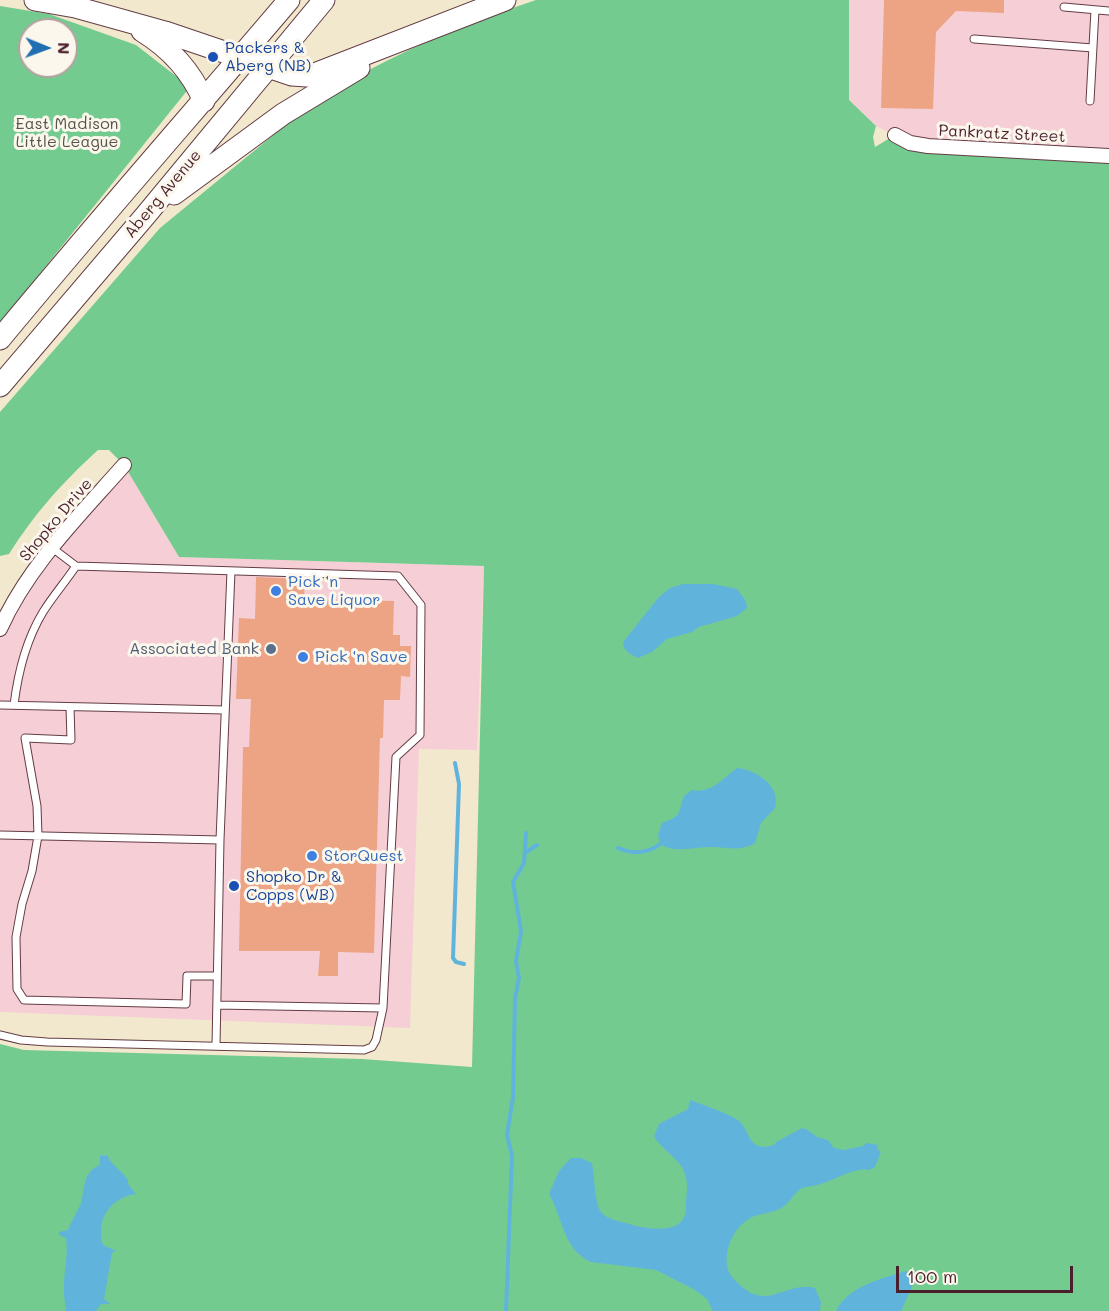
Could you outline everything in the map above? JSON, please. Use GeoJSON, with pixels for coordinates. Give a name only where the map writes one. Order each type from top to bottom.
{"type":"FeatureCollection","features":[{"type":"Feature","properties":{"kind":"main road"},"geometry":{"type":"LineString","coordinates":[[35,0],[67,5],[172,34],[292,75],[311,75],[441,26]]}},
{"type":"Feature","properties":{"kind":"main road","name":"Aberg Avenue"},"geometry":{"type":"LineString","coordinates":[[0,339],[289,0]]}},
{"type":"Feature","properties":{"kind":"main road"},"geometry":{"type":"LineString","coordinates":[[307,20],[308,12],[315,0]]}},
{"type":"Feature","properties":{"kind":"main road","name":"Aberg Avenue"},"geometry":{"type":"LineString","coordinates":[[0,386],[324,0]]}},
{"type":"Feature","properties":{"kind":"main road"},"geometry":{"type":"LineString","coordinates":[[145,216],[283,114],[351,71],[454,19],[506,0]]}},
{"type":"Feature","properties":{"kind":"main road"},"geometry":{"type":"LineString","coordinates":[[123,21],[151,37],[172,54],[191,75],[204,101]]}},
{"type":"Feature","properties":{"kind":"street","name":"Pankratz Street"},"geometry":{"type":"LineString","coordinates":[[895,135],[910,143],[928,146],[1109,156]]}},
{"type":"Feature","properties":{"kind":"street","name":"Shopko Drive"},"geometry":{"type":"LineString","coordinates":[[0,629],[10,605],[51,547],[124,465]]}},
{"type":"Feature","properties":{"kind":"lane"},"geometry":{"type":"LineString","coordinates":[[1064,7],[1109,11]]}},
{"type":"Feature","properties":{"kind":"lane"},"geometry":{"type":"LineString","coordinates":[[1090,101],[1095,10]]}},
{"type":"Feature","properties":{"kind":"lane"},"geometry":{"type":"LineString","coordinates":[[974,39],[1093,48]]}},
{"type":"Feature","properties":{"kind":"lane"},"geometry":{"type":"LineString","coordinates":[[0,1035],[21,1040],[47,1042],[364,1050],[372,1047],[376,1040],[382,1008],[396,757],[420,735],[421,605],[398,576],[76,566],[51,547]]}},
{"type":"Feature","properties":{"kind":"lane"},"geometry":{"type":"LineString","coordinates":[[14,705],[18,674],[29,643],[44,611],[76,566]]}},
{"type":"Feature","properties":{"kind":"lane"},"geometry":{"type":"LineString","coordinates":[[216,1046],[220,840],[231,571]]}},
{"type":"Feature","properties":{"kind":"lane"},"geometry":{"type":"LineString","coordinates":[[0,705],[225,710]]}},
{"type":"Feature","properties":{"kind":"lane"},"geometry":{"type":"LineString","coordinates":[[70,706],[71,740],[26,738],[37,806],[38,836],[16,937],[17,989],[24,1000],[186,1004],[187,976],[217,976]]}},
{"type":"Feature","properties":{"kind":"lane"},"geometry":{"type":"LineString","coordinates":[[0,835],[220,840]]}},
{"type":"Feature","properties":{"kind":"lane"},"geometry":{"type":"LineString","coordinates":[[217,1005],[382,1008]]}},
{"type":"Feature","properties":{"kind":"shaded area"},"geometry":{"type":"Polygon","coordinates":[[[849,0],[1109,0],[1109,156],[910,143],[876,126],[849,100],[849,0]]]}},
{"type":"Feature","properties":{"kind":"shaded area"},"geometry":{"type":"Polygon","coordinates":[[[124,465],[179,557],[484,566],[477,750],[419,749],[410,1028],[0,1012],[0,629],[10,605],[124,465]]]}},
{"type":"Feature","properties":{"kind":"green space"},"geometry":{"type":"Polygon","coordinates":[[[536,0],[849,0],[849,100],[876,126],[873,137],[875,147],[895,135],[910,143],[1109,156],[1109,1311],[0,1311],[0,1044],[24,1050],[362,1059],[472,1067],[484,566],[179,557],[124,465],[109,450],[98,450],[39,512],[9,554],[0,556],[0,412],[160,228],[275,132],[331,92],[386,61],[460,28],[536,0]]]}},
{"type":"Feature","properties":{"kind":"green space","name":"East Madison Little League"},"geometry":{"type":"Polygon","coordinates":[[[0,6],[60,18],[18,18],[18,78],[78,78],[78,24],[136,45],[190,87],[0,323],[0,6]]]}},
{"type":"Feature","properties":{"kind":"water"},"geometry":{"type":"Polygon","coordinates":[[[683,584],[713,584],[737,589],[746,601],[747,608],[737,616],[667,639],[652,652],[638,658],[628,652],[623,642],[659,597],[670,588],[683,584]]]}},
{"type":"Feature","properties":{"kind":"water"},"geometry":{"type":"Polygon","coordinates":[[[737,768],[759,775],[771,786],[776,800],[775,808],[761,823],[755,843],[743,848],[683,849],[665,847],[660,844],[658,835],[662,823],[678,814],[684,796],[692,790],[706,790],[737,768]]]}},
{"type":"Feature","properties":{"kind":"water"},"geometry":{"type":"Polygon","coordinates":[[[690,1100],[735,1118],[751,1140],[759,1146],[774,1145],[802,1128],[817,1137],[828,1140],[834,1148],[844,1150],[867,1143],[878,1145],[877,1149],[881,1152],[875,1167],[869,1170],[853,1171],[822,1184],[800,1189],[783,1207],[746,1221],[735,1233],[728,1248],[727,1264],[730,1274],[751,1293],[769,1296],[796,1288],[815,1288],[821,1302],[820,1311],[713,1311],[707,1299],[695,1290],[656,1270],[591,1262],[582,1257],[569,1242],[549,1194],[559,1171],[571,1158],[581,1158],[592,1163],[597,1203],[601,1212],[606,1216],[633,1225],[658,1229],[675,1226],[681,1222],[686,1210],[687,1181],[685,1174],[679,1163],[654,1136],[659,1124],[688,1109],[690,1100]]]}},
{"type":"Feature","properties":{"kind":"water"},"geometry":{"type":"Polygon","coordinates":[[[100,1155],[107,1155],[128,1180],[128,1184],[136,1194],[127,1196],[112,1205],[101,1227],[103,1245],[116,1251],[112,1253],[104,1299],[110,1304],[101,1304],[96,1311],[66,1311],[64,1285],[67,1244],[66,1238],[59,1235],[59,1232],[68,1230],[81,1203],[90,1171],[100,1165],[100,1155]]]}},
{"type":"Feature","properties":{"kind":"water"},"geometry":{"type":"Polygon","coordinates":[[[906,1271],[915,1280],[901,1311],[836,1311],[841,1302],[857,1289],[906,1271]]]}},
{"type":"Feature","properties":{"kind":"building"},"geometry":{"type":"Polygon","coordinates":[[[884,0],[1004,0],[1004,13],[956,11],[936,32],[933,109],[881,108],[884,0]]]}},
{"type":"Feature","properties":{"kind":"building"},"geometry":{"type":"Polygon","coordinates":[[[256,577],[305,579],[304,599],[394,601],[393,635],[400,635],[400,646],[411,646],[410,677],[401,676],[400,700],[384,700],[383,738],[380,738],[374,953],[338,952],[338,976],[318,976],[320,951],[239,951],[243,747],[249,747],[251,699],[236,699],[239,618],[255,619],[256,577]]]}},
{"type":"Feature","properties":{"kind":"waterway"},"geometry":{"type":"LineString","coordinates":[[455,763],[459,784],[453,958],[456,962],[464,964]]}},
{"type":"Feature","properties":{"kind":"waterway"},"geometry":{"type":"LineString","coordinates":[[506,1311],[512,1156],[507,1135],[513,1097],[515,999],[519,978],[516,961],[521,931],[513,882],[524,863],[526,833]]}},
{"type":"Feature","properties":{"kind":"waterway"},"geometry":{"type":"LineString","coordinates":[[618,848],[639,852],[650,850],[660,844]]}},
{"type":"Feature","properties":{"kind":"waterway"},"geometry":{"type":"LineString","coordinates":[[526,852],[537,845]]}},
{"type":"Feature","properties":{"kind":"place","name":"Packers & Aberg (NB)"},"geometry":{"type":"Point","coordinates":[213,57]}},
{"type":"Feature","properties":{"kind":"place","name":"Pick 'n Save Liquor"},"geometry":{"type":"Point","coordinates":[276,591]}},
{"type":"Feature","properties":{"kind":"place","name":"Associated Bank"},"geometry":{"type":"Point","coordinates":[271,649]}},
{"type":"Feature","properties":{"kind":"place","name":"Pick 'n Save"},"geometry":{"type":"Point","coordinates":[303,657]}},
{"type":"Feature","properties":{"kind":"place","name":"StorQuest"},"geometry":{"type":"Point","coordinates":[312,856]}},
{"type":"Feature","properties":{"kind":"place","name":"Shopko Dr & Copps (WB)"},"geometry":{"type":"Point","coordinates":[234,886]}}]}
